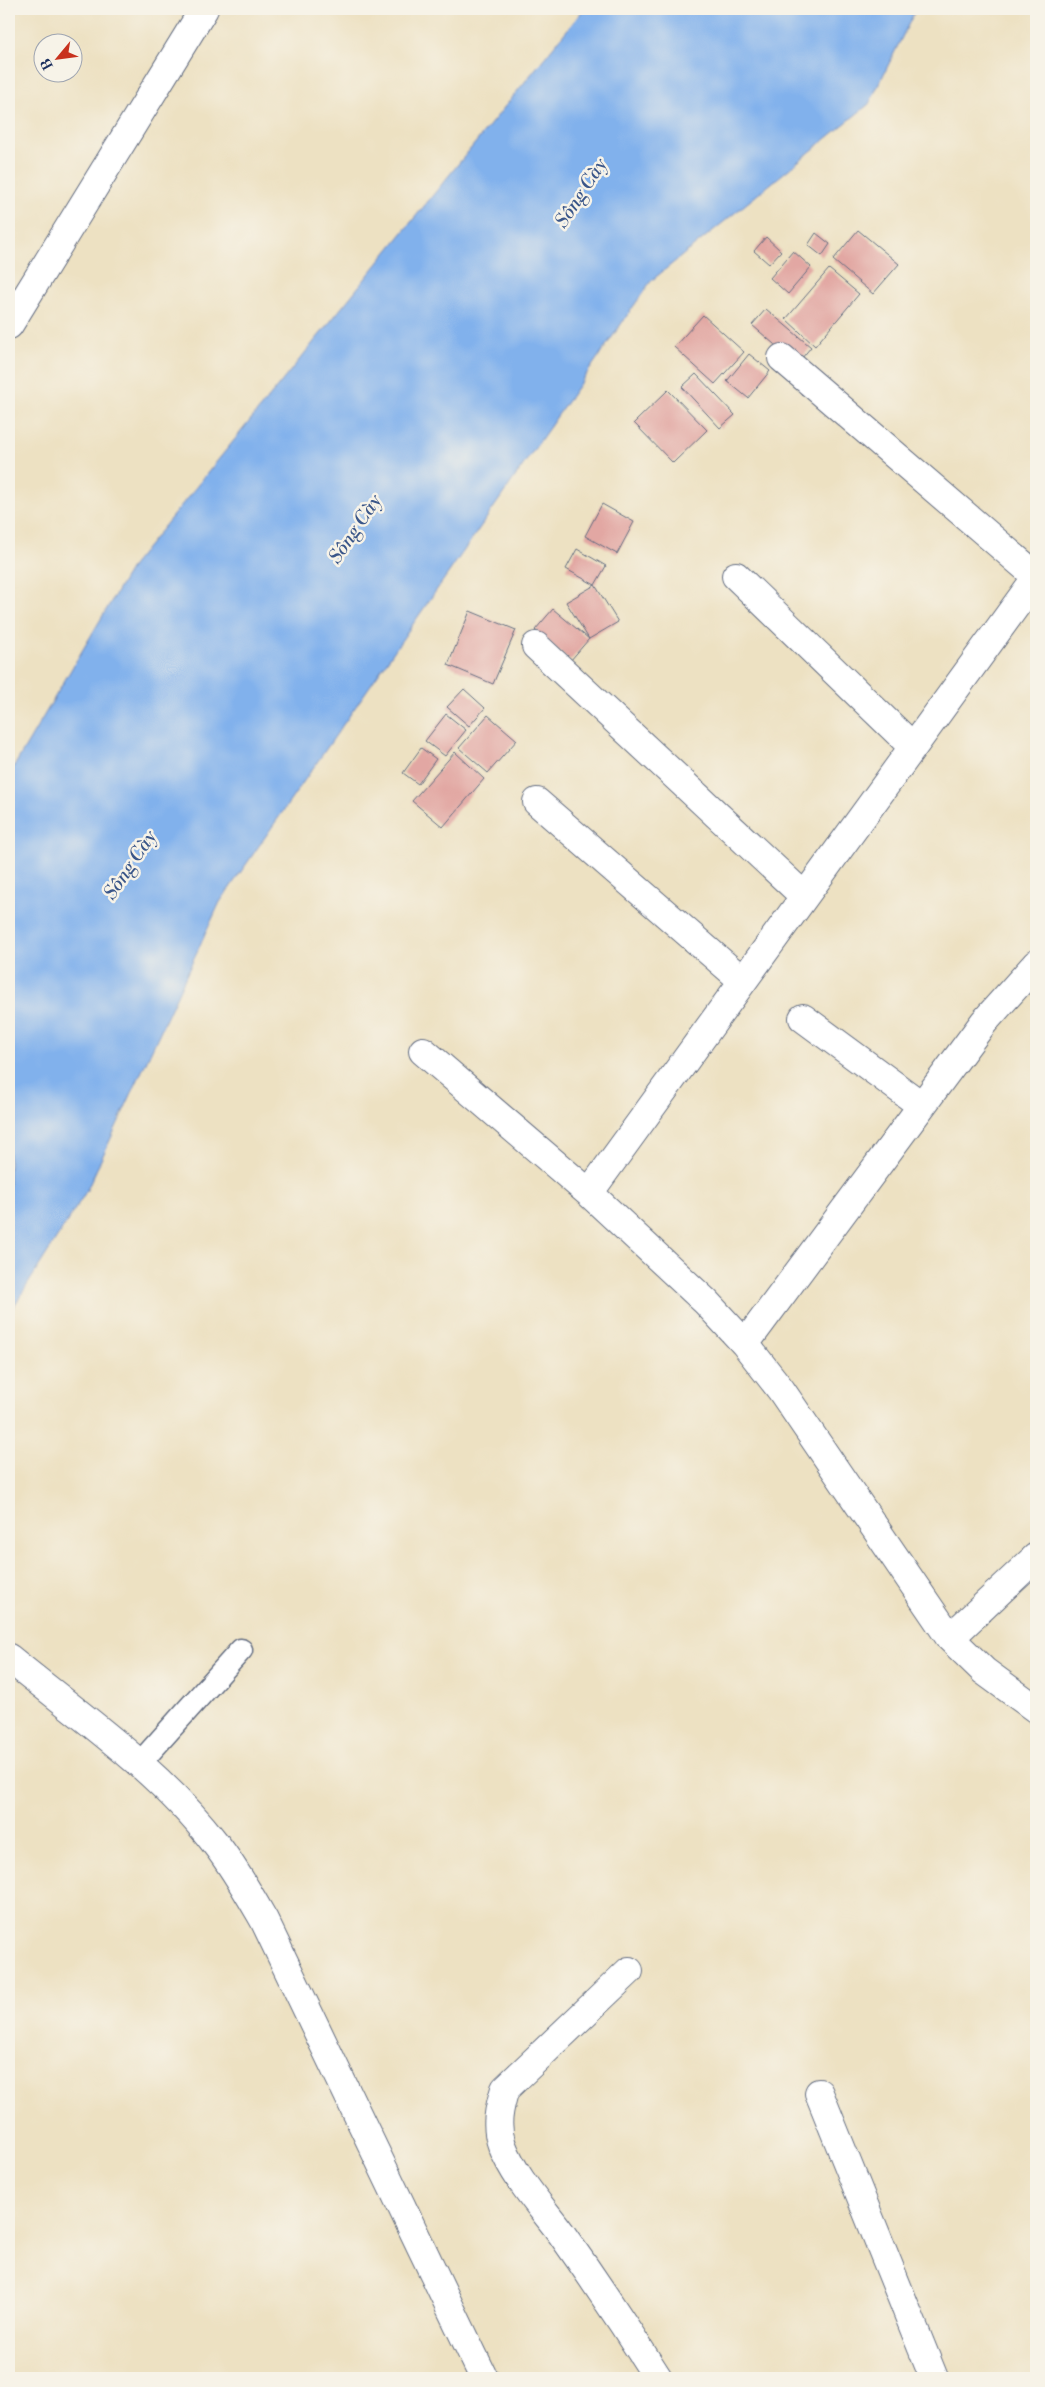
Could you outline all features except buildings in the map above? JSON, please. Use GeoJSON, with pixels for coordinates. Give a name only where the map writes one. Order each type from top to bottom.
{"type":"FeatureCollection","features":[{"type":"Feature","properties":{"kind":"street"},"geometry":{"type":"LineString","coordinates":[[9,324],[204,9]]}},
{"type":"Feature","properties":{"kind":"street"},"geometry":{"type":"LineString","coordinates":[[588,1193],[1036,577],[782,358]]}},
{"type":"Feature","properties":{"kind":"street"},"geometry":{"type":"LineString","coordinates":[[736,576],[913,747]]}},
{"type":"Feature","properties":{"kind":"street"},"geometry":{"type":"LineString","coordinates":[[536,646],[804,896]]}},
{"type":"Feature","properties":{"kind":"street"},"geometry":{"type":"LineString","coordinates":[[537,802],[742,980]]}},
{"type":"Feature","properties":{"kind":"street"},"geometry":{"type":"LineString","coordinates":[[745,1344],[873,1173],[920,1105],[984,1022],[1036,964]]}},
{"type":"Feature","properties":{"kind":"street"},"geometry":{"type":"LineString","coordinates":[[803,1018],[920,1105]]}},
{"type":"Feature","properties":{"kind":"street"},"geometry":{"type":"LineString","coordinates":[[423,1051],[588,1193],[706,1302],[745,1344],[781,1390],[950,1638],[984,1671],[1036,1709]]}},
{"type":"Feature","properties":{"kind":"street"},"geometry":{"type":"LineString","coordinates":[[950,1638],[1036,1557]]}},
{"type":"Feature","properties":{"kind":"street"},"geometry":{"type":"LineString","coordinates":[[9,1658],[139,1764],[194,1818],[215,1843],[242,1883],[260,1913],[484,2378]]}},
{"type":"Feature","properties":{"kind":"street"},"geometry":{"type":"LineString","coordinates":[[628,1971],[505,2090],[499,2108],[498,2126],[502,2145],[516,2170],[617,2312],[658,2378]]}},
{"type":"Feature","properties":{"kind":"street"},"geometry":{"type":"LineString","coordinates":[[820,2093],[934,2378]]}},
{"type":"Feature","properties":{"kind":"lane"},"geometry":{"type":"LineString","coordinates":[[139,1764],[241,1650]]}},
{"type":"Feature","properties":{"kind":"water","name":"Sông Cày"},"geometry":{"type":"Polygon","coordinates":[[[584,9],[916,9],[869,104],[651,281],[220,902],[87,1190],[9,1314],[9,775],[132,566],[584,9]]]}}]}
